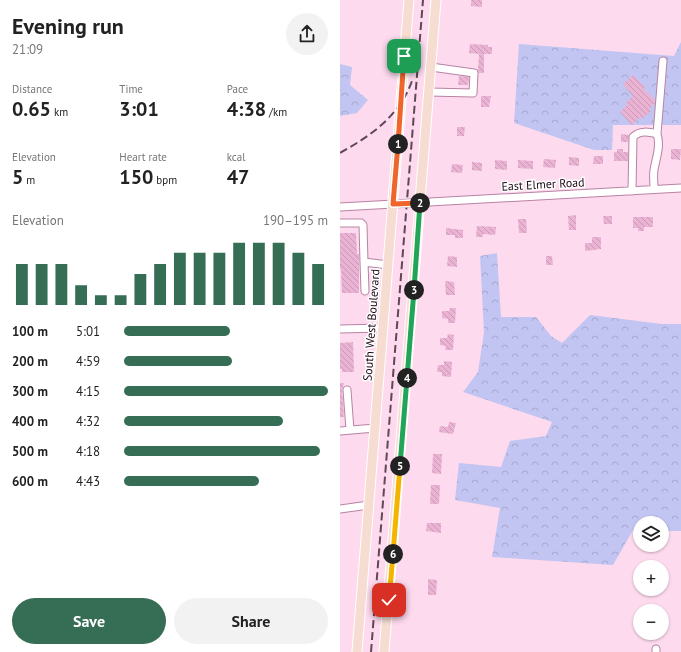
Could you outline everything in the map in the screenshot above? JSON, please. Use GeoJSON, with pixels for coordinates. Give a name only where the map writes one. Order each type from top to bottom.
{"type":"FeatureCollection","features":[{"type":"Feature","properties":{"kind":"main road","name":"South West Boulevard"},"geometry":{"type":"LineString","coordinates":[[357,652],[409,0]]}},
{"type":"Feature","properties":{"kind":"main road"},"geometry":{"type":"LineString","coordinates":[[384,652],[436,0]]}},
{"type":"Feature","properties":{"kind":"street"},"geometry":{"type":"LineString","coordinates":[[654,189],[654,171],[657,160],[659,140],[657,134],[663,61]]}},
{"type":"Feature","properties":{"kind":"street"},"geometry":{"type":"LineString","coordinates":[[429,92],[473,93],[474,73],[431,67]]}},
{"type":"Feature","properties":{"kind":"street"},"geometry":{"type":"LineString","coordinates":[[632,190],[633,137],[637,133],[647,132],[657,134]]}},
{"type":"Feature","properties":{"kind":"street","name":"East Elmer Road"},"geometry":{"type":"LineString","coordinates":[[340,207],[681,188]]}},
{"type":"Feature","properties":{"kind":"street"},"geometry":{"type":"LineString","coordinates":[[340,224],[359,222],[363,224],[365,291]]}},
{"type":"Feature","properties":{"kind":"street"},"geometry":{"type":"LineString","coordinates":[[364,262],[388,265]]}},
{"type":"Feature","properties":{"kind":"street"},"geometry":{"type":"LineString","coordinates":[[340,329],[383,328]]}},
{"type":"Feature","properties":{"kind":"street"},"geometry":{"type":"LineString","coordinates":[[347,390],[350,430]]}},
{"type":"Feature","properties":{"kind":"street"},"geometry":{"type":"LineString","coordinates":[[340,431],[375,428]]}},
{"type":"Feature","properties":{"kind":"street"},"geometry":{"type":"LineString","coordinates":[[340,509],[369,505]]}},
{"type":"Feature","properties":{"kind":"green space"},"geometry":{"type":"Polygon","coordinates":[[[681,42],[681,125],[613,125],[612,150],[594,150],[514,123],[519,44],[674,56],[681,42]]]}},
{"type":"Feature","properties":{"kind":"green space"},"geometry":{"type":"Polygon","coordinates":[[[340,64],[352,67],[350,85],[368,100],[357,113],[340,116],[340,64]]]}},
{"type":"Feature","properties":{"kind":"green space"},"geometry":{"type":"Polygon","coordinates":[[[497,253],[501,317],[536,317],[551,336],[562,343],[590,315],[662,324],[681,324],[681,531],[669,531],[669,516],[633,516],[633,530],[613,565],[492,557],[500,508],[455,500],[459,463],[501,467],[510,441],[546,436],[552,422],[463,392],[478,372],[484,332],[480,256],[497,253]]]}},
{"type":"Feature","properties":{"kind":"building"},"geometry":{"type":"Polygon","coordinates":[[[471,0],[482,0],[482,7],[471,6],[471,0]]]}},
{"type":"Feature","properties":{"kind":"building"},"geometry":{"type":"Polygon","coordinates":[[[470,44],[488,45],[488,47],[492,47],[492,54],[484,54],[484,73],[479,73],[478,71],[479,54],[469,53],[470,44]]]}},
{"type":"Feature","properties":{"kind":"building"},"geometry":{"type":"Polygon","coordinates":[[[633,75],[645,87],[643,88],[655,100],[655,103],[649,109],[651,111],[642,119],[640,117],[632,125],[620,112],[633,96],[623,84],[633,75]]]}},
{"type":"Feature","properties":{"kind":"building"},"geometry":{"type":"Polygon","coordinates":[[[459,76],[469,77],[468,85],[458,85],[459,76]]]}},
{"type":"Feature","properties":{"kind":"building"},"geometry":{"type":"Polygon","coordinates":[[[481,96],[491,96],[489,107],[481,107],[481,96]]]}},
{"type":"Feature","properties":{"kind":"building"},"geometry":{"type":"Polygon","coordinates":[[[457,127],[465,127],[464,136],[457,136],[457,127]]]}},
{"type":"Feature","properties":{"kind":"building"},"geometry":{"type":"Polygon","coordinates":[[[621,134],[629,135],[628,142],[621,142],[621,134]]]}},
{"type":"Feature","properties":{"kind":"building"},"geometry":{"type":"Polygon","coordinates":[[[617,149],[623,149],[623,152],[628,152],[628,161],[614,161],[614,152],[617,152],[617,149]]]}},
{"type":"Feature","properties":{"kind":"building"},"geometry":{"type":"Polygon","coordinates":[[[671,149],[681,149],[680,160],[671,159],[671,149]]]}},
{"type":"Feature","properties":{"kind":"building"},"geometry":{"type":"Polygon","coordinates":[[[594,156],[603,156],[603,164],[593,164],[594,156]]]}},
{"type":"Feature","properties":{"kind":"building"},"geometry":{"type":"Polygon","coordinates":[[[569,157],[579,158],[579,166],[569,165],[569,157]]]}},
{"type":"Feature","properties":{"kind":"building"},"geometry":{"type":"Polygon","coordinates":[[[544,159],[556,160],[555,168],[543,167],[544,159]]]}},
{"type":"Feature","properties":{"kind":"building"},"geometry":{"type":"Polygon","coordinates":[[[495,160],[507,161],[507,170],[495,169],[495,160]]]}},
{"type":"Feature","properties":{"kind":"building"},"geometry":{"type":"Polygon","coordinates":[[[518,160],[533,161],[533,169],[518,168],[518,160]]]}},
{"type":"Feature","properties":{"kind":"building"},"geometry":{"type":"Polygon","coordinates":[[[472,162],[482,163],[482,171],[472,170],[472,162]]]}},
{"type":"Feature","properties":{"kind":"building"},"geometry":{"type":"Polygon","coordinates":[[[452,164],[463,165],[462,173],[451,172],[452,164]]]}},
{"type":"Feature","properties":{"kind":"building"},"geometry":{"type":"Polygon","coordinates":[[[576,215],[576,230],[569,230],[568,216],[576,215]]]}},
{"type":"Feature","properties":{"kind":"building"},"geometry":{"type":"Polygon","coordinates":[[[603,216],[612,216],[612,224],[604,224],[603,216]]]}},
{"type":"Feature","properties":{"kind":"building"},"geometry":{"type":"Polygon","coordinates":[[[633,217],[653,217],[653,227],[644,227],[644,231],[638,231],[638,228],[633,228],[633,217]]]}},
{"type":"Feature","properties":{"kind":"building"},"geometry":{"type":"Polygon","coordinates":[[[518,219],[526,219],[527,233],[519,233],[518,219]]]}},
{"type":"Feature","properties":{"kind":"building"},"geometry":{"type":"Polygon","coordinates":[[[477,226],[496,227],[495,235],[483,234],[483,237],[476,237],[477,226]]]}},
{"type":"Feature","properties":{"kind":"building"},"geometry":{"type":"Polygon","coordinates":[[[446,228],[463,230],[463,238],[455,238],[455,235],[446,235],[446,228]]]}},
{"type":"Feature","properties":{"kind":"building"},"geometry":{"type":"Polygon","coordinates":[[[340,233],[356,233],[357,254],[359,254],[359,293],[342,293],[340,233]]]}},
{"type":"Feature","properties":{"kind":"building"},"geometry":{"type":"Polygon","coordinates":[[[592,237],[601,237],[601,249],[585,251],[585,243],[592,243],[592,237]]]}},
{"type":"Feature","properties":{"kind":"building"},"geometry":{"type":"Polygon","coordinates":[[[448,256],[457,257],[457,267],[447,266],[448,256]]]}},
{"type":"Feature","properties":{"kind":"building"},"geometry":{"type":"Polygon","coordinates":[[[546,256],[552,256],[553,265],[546,265],[546,256]]]}},
{"type":"Feature","properties":{"kind":"building"},"geometry":{"type":"Polygon","coordinates":[[[445,281],[454,282],[455,295],[446,295],[445,281]]]}},
{"type":"Feature","properties":{"kind":"building"},"geometry":{"type":"Polygon","coordinates":[[[450,308],[456,308],[455,323],[448,323],[448,319],[442,318],[442,311],[449,311],[450,308]]]}},
{"type":"Feature","properties":{"kind":"building"},"geometry":{"type":"Polygon","coordinates":[[[448,334],[454,335],[453,350],[445,350],[446,346],[440,345],[440,338],[447,338],[448,334]]]}},
{"type":"Feature","properties":{"kind":"building"},"geometry":{"type":"Polygon","coordinates":[[[353,342],[354,372],[342,372],[342,369],[340,369],[340,343],[353,342]]]}},
{"type":"Feature","properties":{"kind":"building"},"geometry":{"type":"Polygon","coordinates":[[[444,361],[452,362],[451,377],[442,376],[442,372],[437,372],[438,365],[444,365],[444,361]]]}},
{"type":"Feature","properties":{"kind":"building"},"geometry":{"type":"Polygon","coordinates":[[[340,383],[344,383],[342,390],[344,417],[340,417],[340,383]]]}},
{"type":"Feature","properties":{"kind":"building"},"geometry":{"type":"Polygon","coordinates":[[[449,422],[456,423],[453,434],[439,432],[440,426],[448,427],[449,422]]]}},
{"type":"Feature","properties":{"kind":"building"},"geometry":{"type":"Polygon","coordinates":[[[433,454],[442,454],[441,474],[432,473],[433,454]]]}},
{"type":"Feature","properties":{"kind":"building"},"geometry":{"type":"Polygon","coordinates":[[[431,485],[440,485],[439,504],[430,504],[431,485]]]}},
{"type":"Feature","properties":{"kind":"building"},"geometry":{"type":"Polygon","coordinates":[[[427,523],[441,523],[441,533],[426,531],[427,523]]]}},
{"type":"Feature","properties":{"kind":"building"},"geometry":{"type":"Polygon","coordinates":[[[428,579],[437,580],[436,595],[428,595],[428,579]]]}},
{"type":"Feature","properties":{"kind":"railway"},"geometry":{"type":"LineString","coordinates":[[371,652],[423,0]]}},
{"type":"Feature","properties":{"kind":"railway"},"geometry":{"type":"LineString","coordinates":[[340,153],[363,139],[384,123],[401,103],[413,78]]}},
{"type":"Feature","properties":{"kind":"route"},"geometry":{"type":"LineString","coordinates":[[389,600],[421,202],[393,204],[404,56]]}}]}
